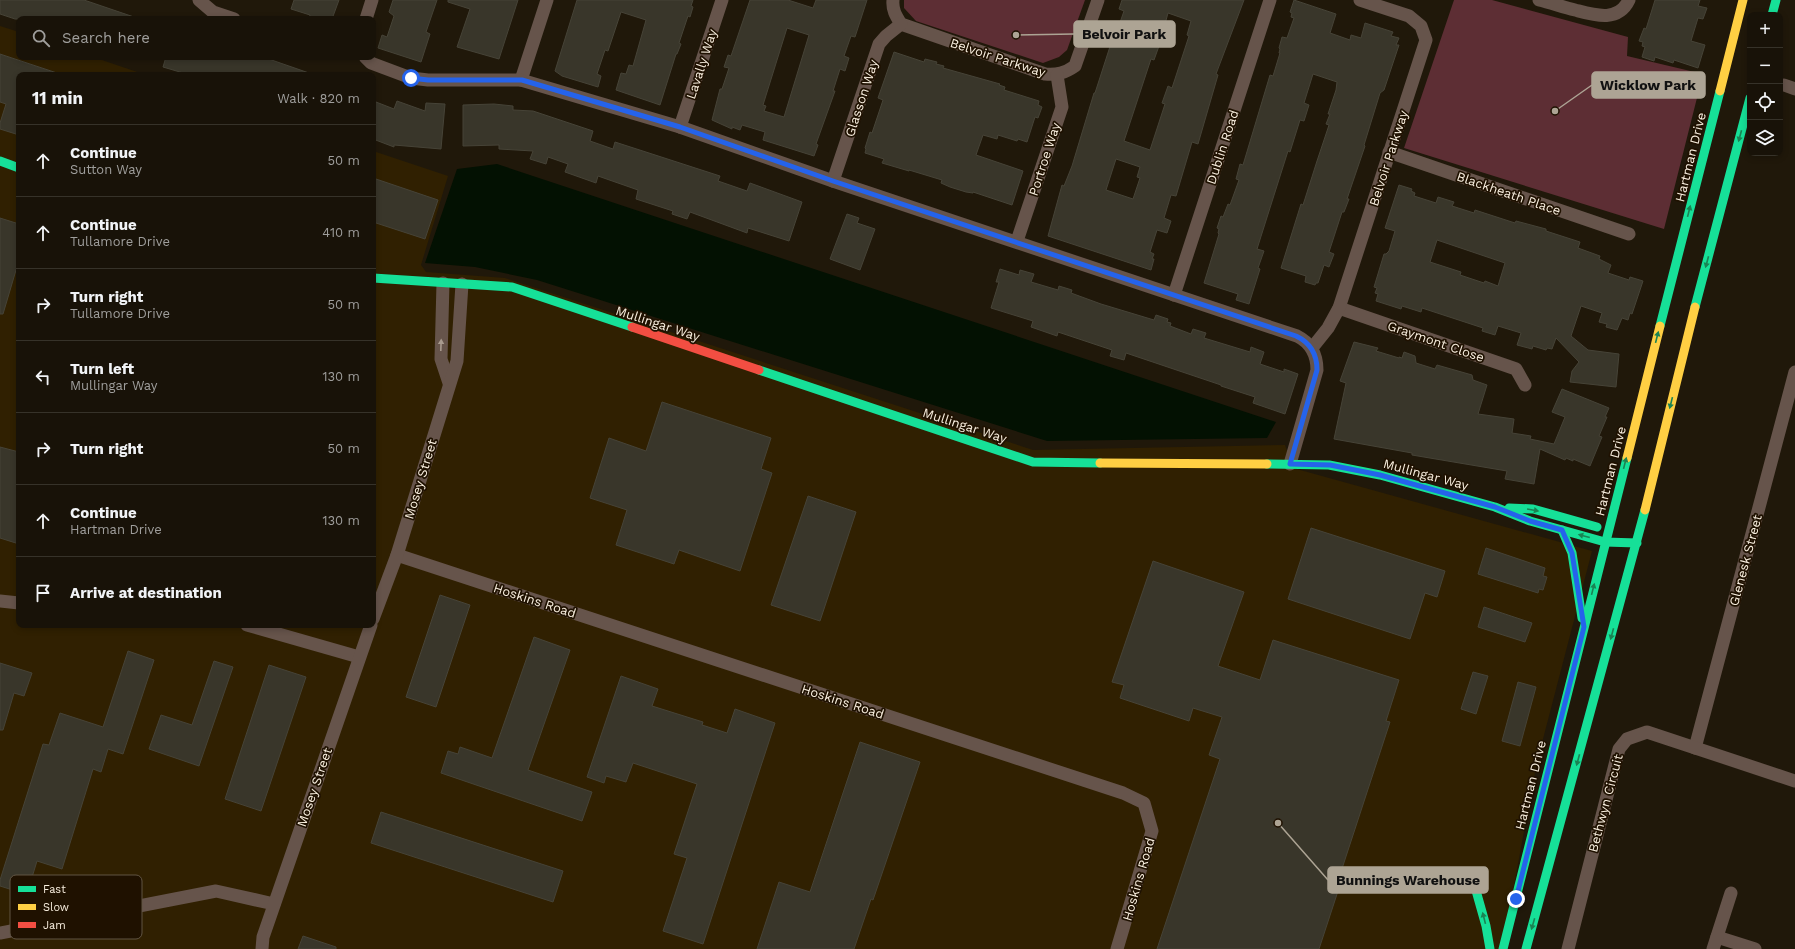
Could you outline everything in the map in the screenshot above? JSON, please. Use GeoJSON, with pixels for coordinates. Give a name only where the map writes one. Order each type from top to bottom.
{"type":"FeatureCollection","features":[{"type":"Feature","properties":{"kind":"main road","name":"Hartman Drive"},"geometry":{"type":"LineString","coordinates":[[1503,949],[1743,0]]}},
{"type":"Feature","properties":{"kind":"main road"},"geometry":{"type":"LineString","coordinates":[[1773,12],[1776,0]]}},
{"type":"Feature","properties":{"kind":"main road"},"geometry":{"type":"LineString","coordinates":[[1526,949],[1637,542],[1680,365],[1747,109]]}},
{"type":"Feature","properties":{"kind":"main road"},"geometry":{"type":"LineString","coordinates":[[0,161],[16,167]]}},
{"type":"Feature","properties":{"kind":"main road","name":"Mullingar Way"},"geometry":{"type":"LineString","coordinates":[[376,278],[512,287],[1033,462],[1330,465],[1380,475],[1495,507],[1530,521],[1605,542],[1637,542]]}},
{"type":"Feature","properties":{"kind":"main road","name":"Mullingar Way"},"geometry":{"type":"LineString","coordinates":[[1495,507],[1534,509],[1608,530],[1637,542]]}},
{"type":"Feature","properties":{"kind":"main road"},"geometry":{"type":"LineString","coordinates":[[1562,530],[1572,553],[1584,627]]}},
{"type":"Feature","properties":{"kind":"main road"},"geometry":{"type":"LineString","coordinates":[[1475,888],[1486,926],[1490,949]]}},
{"type":"Feature","properties":{"kind":"street"},"geometry":{"type":"LineString","coordinates":[[199,0],[213,12],[225,16]]}},
{"type":"Feature","properties":{"kind":"street"},"geometry":{"type":"LineString","coordinates":[[367,16],[372,0]]}},
{"type":"Feature","properties":{"kind":"street"},"geometry":{"type":"LineString","coordinates":[[522,80],[547,0]]}},
{"type":"Feature","properties":{"kind":"street","name":"Lavally Way"},"geometry":{"type":"LineString","coordinates":[[680,127],[722,0]]}},
{"type":"Feature","properties":{"kind":"street"},"geometry":{"type":"LineString","coordinates":[[893,0],[892,6],[895,16],[901,24]]}},
{"type":"Feature","properties":{"kind":"street","name":"Belvoir Parkway"},"geometry":{"type":"LineString","coordinates":[[901,24],[1046,74],[1056,75],[1067,72],[1074,66],[1098,0]]}},
{"type":"Feature","properties":{"kind":"street","name":"Dublin Road"},"geometry":{"type":"LineString","coordinates":[[1174,295],[1270,0]]}},
{"type":"Feature","properties":{"kind":"street","name":"Belvoir Parkway"},"geometry":{"type":"LineString","coordinates":[[1312,348],[1328,328],[1339,308],[1426,40],[1421,26],[1409,16],[1360,0]]}},
{"type":"Feature","properties":{"kind":"street"},"geometry":{"type":"LineString","coordinates":[[1539,0],[1600,17],[1620,12],[1627,5],[1629,0]]}},
{"type":"Feature","properties":{"kind":"street","name":"Glasson Way"},"geometry":{"type":"LineString","coordinates":[[833,181],[879,44],[886,36],[901,24]]}},
{"type":"Feature","properties":{"kind":"street"},"geometry":{"type":"LineString","coordinates":[[368,60],[371,63],[411,78],[428,80],[522,80],[680,127],[833,181],[1017,241],[1296,336],[1305,340],[1312,348],[1317,358],[1317,370],[1290,464]]}},
{"type":"Feature","properties":{"kind":"street","name":"Portroe Way"},"geometry":{"type":"LineString","coordinates":[[1017,241],[1062,107],[1056,75]]}},
{"type":"Feature","properties":{"kind":"street","name":"Blackheath Place"},"geometry":{"type":"LineString","coordinates":[[1390,152],[1628,234]]}},
{"type":"Feature","properties":{"kind":"street"},"geometry":{"type":"LineString","coordinates":[[443,283],[441,359],[449,383]]}},
{"type":"Feature","properties":{"kind":"street","name":"Mosey Street"},"geometry":{"type":"LineString","coordinates":[[376,611],[397,555],[457,361],[462,284]]}},
{"type":"Feature","properties":{"kind":"street","name":"Graymont Close"},"geometry":{"type":"LineString","coordinates":[[1339,308],[1516,369],[1525,384]]}},
{"type":"Feature","properties":{"kind":"street","name":"Glenesk Street"},"geometry":{"type":"LineString","coordinates":[[1695,748],[1795,372]]}},
{"type":"Feature","properties":{"kind":"street","name":"Hoskins Road"},"geometry":{"type":"LineString","coordinates":[[397,555],[1123,793],[1144,803],[1152,831],[1117,949]]}},
{"type":"Feature","properties":{"kind":"street"},"geometry":{"type":"LineString","coordinates":[[0,601],[16,603]]}},
{"type":"Feature","properties":{"kind":"street"},"geometry":{"type":"LineString","coordinates":[[258,628],[359,657]]}},
{"type":"Feature","properties":{"kind":"street","name":"Mosey Street"},"geometry":{"type":"LineString","coordinates":[[262,949],[263,937],[274,904],[370,628]]}},
{"type":"Feature","properties":{"kind":"street","name":"Bethwyn Circuit"},"geometry":{"type":"LineString","coordinates":[[1568,949],[1619,749],[1627,739],[1647,732],[1795,781]]}},
{"type":"Feature","properties":{"kind":"street"},"geometry":{"type":"LineString","coordinates":[[142,905],[216,891],[274,904]]}},
{"type":"Feature","properties":{"kind":"street"},"geometry":{"type":"LineString","coordinates":[[1731,893],[1715,943],[1755,949]]}},
{"type":"Feature","properties":{"kind":"street"},"geometry":{"type":"LineString","coordinates":[[0,933],[10,931]]}},
{"type":"Feature","properties":{"kind":"shaded area"},"geometry":{"type":"Polygon","coordinates":[[[904,0],[1085,0],[1067,50],[1059,57],[1043,63],[916,21],[904,8],[904,0]]]}},
{"type":"Feature","properties":{"kind":"shaded area"},"geometry":{"type":"Polygon","coordinates":[[[1454,0],[1492,0],[1628,37],[1627,56],[1703,74],[1664,229],[1404,148],[1454,0]]]}},
{"type":"Feature","properties":{"kind":"shaded area"},"geometry":{"type":"Polygon","coordinates":[[[0,26],[16,31],[16,60],[102,60],[137,72],[16,72],[16,628],[376,628],[376,152],[448,176],[421,265],[426,272],[505,278],[1033,450],[1285,445],[1293,468],[1592,551],[1537,762],[1502,949],[0,949],[0,26]]]}},
{"type":"Feature","properties":{"kind":"shaded area"},"geometry":{"type":"Polygon","coordinates":[[[497,164],[1276,422],[1267,438],[1047,441],[537,280],[475,267],[425,263],[457,169],[497,164]]]}},
{"type":"Feature","properties":{"kind":"building"},"geometry":{"type":"Polygon","coordinates":[[[0,0],[84,0],[131,16],[16,16],[15,19],[0,14],[0,0]]]}},
{"type":"Feature","properties":{"kind":"building"},"geometry":{"type":"Polygon","coordinates":[[[294,0],[339,0],[333,16],[310,16],[291,9],[294,0]]]}},
{"type":"Feature","properties":{"kind":"building"},"geometry":{"type":"Polygon","coordinates":[[[393,0],[437,0],[426,32],[430,34],[421,62],[378,48],[382,35],[387,37],[394,16],[389,12],[393,0]]]}},
{"type":"Feature","properties":{"kind":"building"},"geometry":{"type":"Polygon","coordinates":[[[448,0],[518,0],[499,59],[457,47],[470,9],[448,2],[448,0]]]}},
{"type":"Feature","properties":{"kind":"building"},"geometry":{"type":"Polygon","coordinates":[[[577,0],[693,0],[691,6],[693,7],[690,17],[688,16],[679,43],[681,44],[676,54],[660,105],[616,90],[621,73],[626,74],[629,65],[633,66],[646,20],[621,12],[608,51],[605,50],[597,74],[601,76],[598,87],[562,76],[555,71],[577,0]]]}},
{"type":"Feature","properties":{"kind":"building"},"geometry":{"type":"Polygon","coordinates":[[[750,0],[788,0],[813,8],[816,0],[867,0],[855,37],[851,36],[844,56],[849,58],[845,71],[840,69],[833,91],[835,91],[816,144],[818,145],[814,156],[763,140],[765,132],[742,125],[740,130],[732,127],[732,129],[712,120],[720,89],[722,89],[729,68],[724,67],[728,55],[731,56],[750,0]],[[787,28],[763,105],[766,106],[764,111],[784,117],[809,35],[787,28]]]}},
{"type":"Feature","properties":{"kind":"building"},"geometry":{"type":"Polygon","coordinates":[[[1122,0],[1244,0],[1216,74],[1218,75],[1198,144],[1192,142],[1176,196],[1171,195],[1164,218],[1171,221],[1167,233],[1157,230],[1150,252],[1154,254],[1151,270],[1048,236],[1062,185],[1064,186],[1072,166],[1094,93],[1115,31],[1117,31],[1124,11],[1119,9],[1122,0]],[[1168,13],[1165,24],[1160,22],[1152,44],[1159,46],[1154,60],[1151,59],[1124,141],[1150,150],[1165,104],[1162,103],[1168,86],[1172,88],[1189,36],[1187,35],[1191,21],[1168,13]],[[1116,159],[1106,190],[1133,199],[1140,178],[1137,177],[1140,167],[1116,159]]]}},
{"type":"Feature","properties":{"kind":"building"},"geometry":{"type":"Polygon","coordinates":[[[1294,0],[1336,14],[1330,33],[1350,40],[1351,35],[1361,38],[1365,23],[1393,32],[1391,36],[1399,38],[1396,45],[1399,45],[1384,90],[1380,93],[1364,145],[1365,146],[1347,199],[1349,199],[1344,212],[1342,212],[1329,252],[1334,254],[1329,267],[1324,265],[1318,283],[1315,285],[1305,282],[1306,276],[1281,268],[1301,204],[1303,205],[1329,125],[1326,124],[1330,114],[1328,114],[1336,90],[1337,82],[1313,74],[1304,103],[1309,105],[1304,121],[1300,120],[1290,152],[1288,151],[1257,249],[1264,251],[1249,304],[1236,300],[1238,294],[1204,283],[1219,234],[1219,229],[1217,228],[1221,216],[1223,217],[1228,204],[1230,205],[1239,180],[1236,179],[1240,164],[1243,165],[1270,75],[1273,76],[1280,53],[1279,48],[1282,37],[1287,38],[1294,18],[1291,17],[1292,13],[1290,12],[1294,0]]]}},
{"type":"Feature","properties":{"kind":"building"},"geometry":{"type":"Polygon","coordinates":[[[1655,0],[1700,0],[1698,6],[1707,8],[1703,19],[1698,18],[1691,41],[1705,45],[1698,68],[1674,60],[1673,63],[1655,57],[1654,61],[1642,57],[1645,47],[1642,46],[1643,42],[1639,41],[1644,28],[1646,29],[1655,0]]]}},
{"type":"Feature","properties":{"kind":"building"},"geometry":{"type":"Polygon","coordinates":[[[894,52],[924,62],[925,59],[937,62],[936,64],[944,66],[943,68],[1000,84],[999,85],[1005,87],[1004,90],[1039,101],[1038,105],[1042,107],[1038,118],[1035,117],[1027,142],[1018,139],[1017,141],[998,135],[997,139],[983,135],[976,155],[1023,171],[1012,205],[973,192],[966,192],[950,187],[941,183],[942,180],[882,163],[884,159],[865,153],[870,132],[872,133],[883,100],[878,98],[894,52]]]}},
{"type":"Feature","properties":{"kind":"building"},"geometry":{"type":"Polygon","coordinates":[[[0,54],[54,72],[16,72],[16,134],[0,129],[0,123],[6,104],[0,102],[0,54]]]}},
{"type":"Feature","properties":{"kind":"building"},"geometry":{"type":"Polygon","coordinates":[[[165,60],[272,60],[306,72],[180,72],[163,67],[165,60]]]}},
{"type":"Feature","properties":{"kind":"building"},"geometry":{"type":"Polygon","coordinates":[[[397,101],[425,111],[426,103],[445,104],[441,149],[394,145],[394,147],[376,140],[376,102],[394,109],[397,101]]]}},
{"type":"Feature","properties":{"kind":"building"},"geometry":{"type":"Polygon","coordinates":[[[494,104],[513,106],[513,110],[533,111],[593,131],[590,141],[613,149],[615,142],[720,176],[718,181],[747,191],[750,183],[802,202],[789,241],[748,228],[747,233],[690,212],[687,219],[672,214],[673,211],[636,199],[638,190],[598,176],[596,183],[565,172],[568,164],[548,157],[546,164],[530,159],[533,151],[499,149],[499,145],[463,146],[463,105],[494,104]]]}},
{"type":"Feature","properties":{"kind":"building"},"geometry":{"type":"Polygon","coordinates":[[[376,179],[438,200],[425,239],[376,223],[376,179]]]}},
{"type":"Feature","properties":{"kind":"building"},"geometry":{"type":"Polygon","coordinates":[[[1399,185],[1412,189],[1411,191],[1415,193],[1414,196],[1436,203],[1438,197],[1454,202],[1452,206],[1474,213],[1475,210],[1515,223],[1516,221],[1546,229],[1546,231],[1580,242],[1578,248],[1600,256],[1599,259],[1611,265],[1608,273],[1629,280],[1630,277],[1643,281],[1632,314],[1630,313],[1628,320],[1622,318],[1617,330],[1606,327],[1607,324],[1599,322],[1602,313],[1581,306],[1571,336],[1588,350],[1619,354],[1616,387],[1570,382],[1572,371],[1579,362],[1556,338],[1552,349],[1547,348],[1546,350],[1533,346],[1532,349],[1517,345],[1521,333],[1498,326],[1495,335],[1482,331],[1483,328],[1422,308],[1421,312],[1402,306],[1401,309],[1376,301],[1378,294],[1375,293],[1377,288],[1374,287],[1384,254],[1389,251],[1395,231],[1385,228],[1399,185]],[[1437,240],[1430,262],[1461,272],[1460,275],[1498,286],[1505,263],[1437,240]]]}},
{"type":"Feature","properties":{"kind":"building"},"geometry":{"type":"Polygon","coordinates":[[[847,214],[859,218],[857,223],[875,229],[860,270],[830,259],[847,214]]]}},
{"type":"Feature","properties":{"kind":"building"},"geometry":{"type":"Polygon","coordinates":[[[0,218],[16,223],[16,270],[3,314],[0,314],[0,218]]]}},
{"type":"Feature","properties":{"kind":"building"},"geometry":{"type":"Polygon","coordinates":[[[1000,269],[1019,275],[1020,270],[1034,274],[1031,282],[1058,290],[1059,286],[1072,290],[1071,293],[1101,304],[1154,320],[1156,315],[1168,319],[1167,322],[1171,323],[1170,326],[1191,334],[1193,329],[1206,333],[1204,338],[1250,352],[1251,347],[1264,352],[1260,364],[1284,372],[1284,369],[1298,374],[1285,414],[1253,403],[1255,397],[1126,353],[1124,360],[1110,356],[1112,350],[1058,332],[1057,336],[1031,327],[1033,321],[991,308],[999,282],[996,282],[1000,269]]]}},
{"type":"Feature","properties":{"kind":"building"},"geometry":{"type":"Polygon","coordinates":[[[1354,342],[1378,348],[1376,351],[1399,358],[1402,358],[1404,352],[1415,356],[1416,363],[1435,369],[1437,365],[1472,375],[1473,380],[1487,385],[1478,414],[1514,419],[1512,433],[1531,436],[1530,439],[1554,444],[1565,417],[1552,412],[1562,389],[1609,408],[1599,436],[1602,437],[1590,466],[1573,459],[1573,461],[1566,458],[1565,460],[1540,449],[1534,484],[1505,479],[1507,471],[1412,455],[1412,453],[1334,439],[1346,383],[1340,381],[1354,342]]]}},
{"type":"Feature","properties":{"kind":"building"},"geometry":{"type":"Polygon","coordinates":[[[662,402],[771,438],[761,469],[772,473],[740,571],[679,550],[674,564],[616,545],[627,510],[590,498],[609,438],[646,451],[662,402]]]}},
{"type":"Feature","properties":{"kind":"building"},"geometry":{"type":"Polygon","coordinates":[[[0,447],[16,451],[16,543],[0,538],[0,447]]]}},
{"type":"Feature","properties":{"kind":"building"},"geometry":{"type":"Polygon","coordinates":[[[808,496],[856,512],[820,621],[771,605],[808,496]]]}},
{"type":"Feature","properties":{"kind":"building"},"geometry":{"type":"Polygon","coordinates":[[[1311,528],[1445,571],[1437,597],[1425,593],[1410,639],[1288,599],[1311,528]]]}},
{"type":"Feature","properties":{"kind":"building"},"geometry":{"type":"Polygon","coordinates":[[[1486,548],[1545,568],[1543,576],[1547,577],[1543,590],[1539,589],[1538,593],[1478,574],[1486,548]]]}},
{"type":"Feature","properties":{"kind":"building"},"geometry":{"type":"Polygon","coordinates":[[[1153,561],[1244,592],[1218,666],[1260,680],[1273,640],[1399,680],[1386,721],[1390,722],[1336,887],[1339,888],[1319,949],[1157,949],[1220,759],[1209,755],[1222,717],[1193,708],[1189,721],[1120,698],[1124,685],[1112,682],[1153,561]]]}},
{"type":"Feature","properties":{"kind":"building"},"geometry":{"type":"Polygon","coordinates":[[[440,595],[470,605],[436,707],[406,697],[440,595]]]}},
{"type":"Feature","properties":{"kind":"building"},"geometry":{"type":"Polygon","coordinates":[[[1484,607],[1532,623],[1525,642],[1478,627],[1484,607]]]}},
{"type":"Feature","properties":{"kind":"building"},"geometry":{"type":"Polygon","coordinates":[[[534,637],[570,650],[528,770],[592,792],[582,821],[441,773],[448,751],[458,754],[460,747],[492,758],[534,637]]]}},
{"type":"Feature","properties":{"kind":"building"},"geometry":{"type":"Polygon","coordinates":[[[128,651],[154,660],[123,754],[108,749],[101,772],[93,769],[62,869],[37,861],[33,875],[10,875],[10,889],[0,886],[0,880],[43,744],[49,745],[60,713],[103,727],[128,651]]]}},
{"type":"Feature","properties":{"kind":"building"},"geometry":{"type":"Polygon","coordinates":[[[214,661],[233,667],[199,766],[149,749],[161,715],[192,725],[214,661]]]}},
{"type":"Feature","properties":{"kind":"building"},"geometry":{"type":"Polygon","coordinates":[[[0,663],[32,673],[24,696],[14,693],[3,730],[0,730],[0,663]]]}},
{"type":"Feature","properties":{"kind":"building"},"geometry":{"type":"Polygon","coordinates":[[[269,665],[306,677],[261,811],[225,799],[269,665]]]}},
{"type":"Feature","properties":{"kind":"building"},"geometry":{"type":"Polygon","coordinates":[[[1473,672],[1488,676],[1476,714],[1461,709],[1473,672]]]}},
{"type":"Feature","properties":{"kind":"building"},"geometry":{"type":"Polygon","coordinates":[[[621,676],[658,689],[652,706],[703,722],[702,725],[727,733],[735,709],[775,723],[703,944],[663,931],[687,858],[674,854],[697,784],[633,763],[626,782],[606,776],[604,783],[587,777],[621,676]]]}},
{"type":"Feature","properties":{"kind":"building"},"geometry":{"type":"Polygon","coordinates":[[[1518,682],[1536,687],[1520,746],[1502,741],[1518,682]]]}},
{"type":"Feature","properties":{"kind":"building"},"geometry":{"type":"Polygon","coordinates":[[[860,742],[920,762],[873,900],[871,899],[854,949],[757,949],[779,882],[810,892],[860,742]]]}},
{"type":"Feature","properties":{"kind":"building"},"geometry":{"type":"Polygon","coordinates":[[[381,812],[563,871],[553,902],[371,843],[381,812]]]}},
{"type":"Feature","properties":{"kind":"building"},"geometry":{"type":"Polygon","coordinates":[[[303,936],[336,947],[336,949],[298,949],[303,936]]]}},
{"type":"Feature","properties":{"kind":"traffic: fast"},"geometry":{"type":"LineString","coordinates":[[1773,12],[1776,0]]}},
{"type":"Feature","properties":{"kind":"traffic: fast"},"geometry":{"type":"LineString","coordinates":[[1660,326],[1720,91]]}},
{"type":"Feature","properties":{"kind":"traffic: fast"},"geometry":{"type":"LineString","coordinates":[[1695,307],[1747,109]]}},
{"type":"Feature","properties":{"kind":"traffic: fast"},"geometry":{"type":"LineString","coordinates":[[0,161],[16,167]]}},
{"type":"Feature","properties":{"kind":"traffic: fast"},"geometry":{"type":"LineString","coordinates":[[376,278],[512,287],[632,327]]}},
{"type":"Feature","properties":{"kind":"traffic: fast"},"geometry":{"type":"LineString","coordinates":[[759,370],[1033,462],[1100,463]]}},
{"type":"Feature","properties":{"kind":"traffic: fast"},"geometry":{"type":"LineString","coordinates":[[1503,949],[1627,458]]}},
{"type":"Feature","properties":{"kind":"traffic: fast"},"geometry":{"type":"LineString","coordinates":[[1267,464],[1329,465],[1380,475],[1495,507],[1530,521],[1605,542],[1637,543]]}},
{"type":"Feature","properties":{"kind":"traffic: fast"},"geometry":{"type":"LineString","coordinates":[[1509,508],[1533,509],[1597,527]]}},
{"type":"Feature","properties":{"kind":"traffic: fast"},"geometry":{"type":"LineString","coordinates":[[1526,949],[1645,510]]}},
{"type":"Feature","properties":{"kind":"traffic: fast"},"geometry":{"type":"LineString","coordinates":[[1562,530],[1572,553],[1582,618]]}},
{"type":"Feature","properties":{"kind":"traffic: fast"},"geometry":{"type":"LineString","coordinates":[[1475,887],[1486,926],[1490,949]]}},
{"type":"Feature","properties":{"kind":"traffic: slow"},"geometry":{"type":"LineString","coordinates":[[1720,91],[1743,0]]}},
{"type":"Feature","properties":{"kind":"traffic: slow"},"geometry":{"type":"LineString","coordinates":[[1645,510],[1695,307]]}},
{"type":"Feature","properties":{"kind":"traffic: slow"},"geometry":{"type":"LineString","coordinates":[[1627,458],[1660,326]]}},
{"type":"Feature","properties":{"kind":"traffic: slow"},"geometry":{"type":"LineString","coordinates":[[1100,463],[1267,464]]}},
{"type":"Feature","properties":{"kind":"traffic: jam"},"geometry":{"type":"LineString","coordinates":[[632,327],[759,370]]}},
{"type":"Feature","properties":{"kind":"place","name":"Belvoir Park"},"geometry":{"type":"Point","coordinates":[1016,35]}},
{"type":"Feature","properties":{"kind":"place","name":"Wicklow Park"},"geometry":{"type":"Point","coordinates":[1555,111]}},
{"type":"Feature","properties":{"kind":"place","name":"Bunnings Warehouse"},"geometry":{"type":"Point","coordinates":[1278,823]}},
{"type":"Feature","properties":{"kind":"route"},"geometry":{"type":"LineString","coordinates":[[411,78],[428,80],[522,80],[680,127],[833,181],[1017,241],[1296,336],[1305,340],[1312,348],[1317,358],[1317,370],[1290,464],[1330,465],[1380,475],[1495,507],[1530,521],[1562,530],[1572,553],[1584,627],[1519,882],[1516,899]]}}]}
